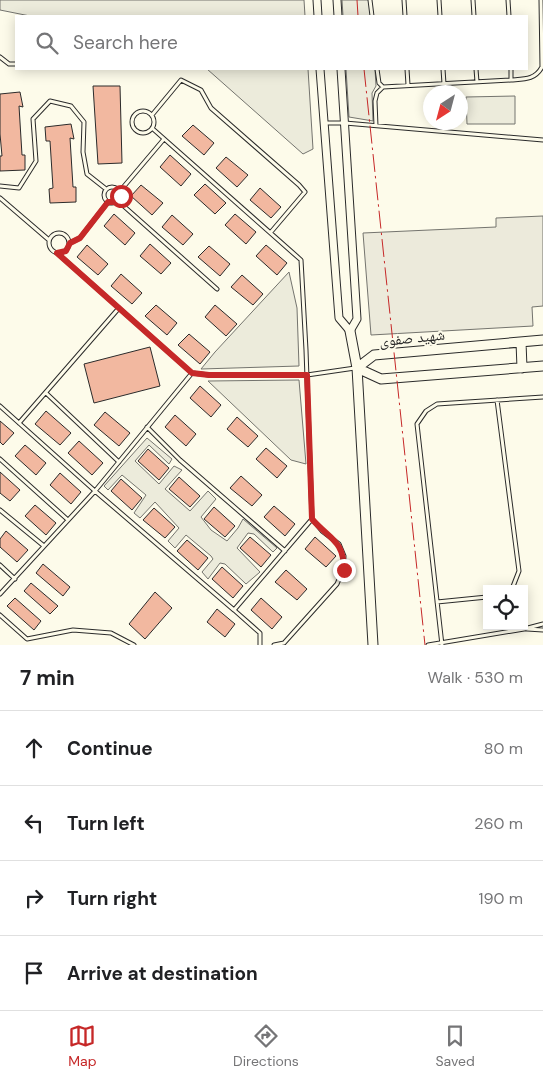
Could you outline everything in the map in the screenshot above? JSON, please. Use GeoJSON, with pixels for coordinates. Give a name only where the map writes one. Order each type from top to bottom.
{"type":"FeatureCollection","features":[{"type":"Feature","properties":{"kind":"street"},"geometry":{"type":"LineString","coordinates":[[317,0],[318,15]]}},
{"type":"Feature","properties":{"kind":"street"},"geometry":{"type":"LineString","coordinates":[[337,0],[338,15]]}},
{"type":"Feature","properties":{"kind":"street"},"geometry":{"type":"LineString","coordinates":[[320,70],[339,318],[350,330],[357,368],[373,645]]}},
{"type":"Feature","properties":{"kind":"street"},"geometry":{"type":"LineString","coordinates":[[341,70],[357,319],[350,330]]}},
{"type":"Feature","properties":{"kind":"street","name":"شهید صفوی"},"geometry":{"type":"LineString","coordinates":[[357,368],[374,355],[543,340]]}},
{"type":"Feature","properties":{"kind":"street"},"geometry":{"type":"LineString","coordinates":[[521,342],[522,368]]}},
{"type":"Feature","properties":{"kind":"street"},"geometry":{"type":"LineString","coordinates":[[357,368],[382,379],[543,366]]}},
{"type":"Feature","properties":{"kind":"lane"},"geometry":{"type":"LineString","coordinates":[[370,0],[372,15]]}},
{"type":"Feature","properties":{"kind":"lane"},"geometry":{"type":"LineString","coordinates":[[404,0],[405,15]]}},
{"type":"Feature","properties":{"kind":"lane"},"geometry":{"type":"LineString","coordinates":[[440,0],[440,15]]}},
{"type":"Feature","properties":{"kind":"lane"},"geometry":{"type":"LineString","coordinates":[[473,0],[474,15]]}},
{"type":"Feature","properties":{"kind":"lane"},"geometry":{"type":"LineString","coordinates":[[508,0],[508,15]]}},
{"type":"Feature","properties":{"kind":"lane"},"geometry":{"type":"LineString","coordinates":[[376,126],[376,92],[383,87],[511,80],[530,78],[538,74],[542,67],[541,0]]}},
{"type":"Feature","properties":{"kind":"lane"},"geometry":{"type":"LineString","coordinates":[[0,57],[8,64],[15,64]]}},
{"type":"Feature","properties":{"kind":"lane"},"geometry":{"type":"LineString","coordinates":[[377,70],[379,83],[383,87]]}},
{"type":"Feature","properties":{"kind":"lane"},"geometry":{"type":"LineString","coordinates":[[407,70],[408,85]]}},
{"type":"Feature","properties":{"kind":"lane"},"geometry":{"type":"LineString","coordinates":[[443,70],[444,84]]}},
{"type":"Feature","properties":{"kind":"lane"},"geometry":{"type":"LineString","coordinates":[[476,70],[477,82]]}},
{"type":"Feature","properties":{"kind":"lane"},"geometry":{"type":"LineString","coordinates":[[511,70],[511,80]]}},
{"type":"Feature","properties":{"kind":"lane"},"geometry":{"type":"LineString","coordinates":[[152,115],[181,80],[201,90],[211,108],[299,185],[305,192],[271,232]]}},
{"type":"Feature","properties":{"kind":"lane"},"geometry":{"type":"LineString","coordinates":[[0,186],[19,188],[36,161],[33,119],[50,101],[70,106],[84,122],[83,152],[87,174],[106,189]]}},
{"type":"Feature","properties":{"kind":"lane"},"geometry":{"type":"LineString","coordinates":[[145,111],[152,115],[155,122],[150,132],[143,134],[136,131],[132,125],[133,117],[138,112],[145,111]]}},
{"type":"Feature","properties":{"kind":"lane"},"geometry":{"type":"LineString","coordinates":[[324,123],[345,123],[543,140]]}},
{"type":"Feature","properties":{"kind":"lane"},"geometry":{"type":"LineString","coordinates":[[153,129],[301,260],[312,519],[322,531],[339,544],[344,556],[344,570],[337,584],[284,643],[274,645]]}},
{"type":"Feature","properties":{"kind":"lane"},"geometry":{"type":"LineString","coordinates":[[120,191],[164,139]]}},
{"type":"Feature","properties":{"kind":"lane"},"geometry":{"type":"LineString","coordinates":[[114,186],[120,191],[121,196],[118,201],[114,203],[108,202],[104,196],[106,189],[114,186]]}},
{"type":"Feature","properties":{"kind":"lane"},"geometry":{"type":"LineString","coordinates":[[0,198],[49,240],[51,250],[57,253],[192,373],[209,375],[307,375],[357,368]]}},
{"type":"Feature","properties":{"kind":"lane"},"geometry":{"type":"LineString","coordinates":[[118,201],[217,290]]}},
{"type":"Feature","properties":{"kind":"lane"},"geometry":{"type":"LineString","coordinates":[[57,253],[66,251],[70,243],[80,238],[108,202]]}},
{"type":"Feature","properties":{"kind":"lane"},"geometry":{"type":"LineString","coordinates":[[49,240],[53,234],[62,233],[68,237],[70,243]]}},
{"type":"Feature","properties":{"kind":"lane"},"geometry":{"type":"LineString","coordinates":[[19,423],[119,308]]}},
{"type":"Feature","properties":{"kind":"lane"},"geometry":{"type":"LineString","coordinates":[[0,594],[95,491],[192,373]]}},
{"type":"Feature","properties":{"kind":"lane"},"geometry":{"type":"LineString","coordinates":[[46,392],[119,462]]}},
{"type":"Feature","properties":{"kind":"lane"},"geometry":{"type":"LineString","coordinates":[[442,644],[417,424],[426,411],[437,404],[543,397]]}},
{"type":"Feature","properties":{"kind":"lane"},"geometry":{"type":"LineString","coordinates":[[497,400],[519,572],[514,585]]}},
{"type":"Feature","properties":{"kind":"lane"},"geometry":{"type":"LineString","coordinates":[[0,406],[95,491],[260,633],[260,645]]}},
{"type":"Feature","properties":{"kind":"lane"},"geometry":{"type":"LineString","coordinates":[[147,427],[180,460],[285,551]]}},
{"type":"Feature","properties":{"kind":"lane"},"geometry":{"type":"LineString","coordinates":[[0,459],[68,520]]}},
{"type":"Feature","properties":{"kind":"lane"},"geometry":{"type":"LineString","coordinates":[[0,510],[44,546]]}},
{"type":"Feature","properties":{"kind":"lane"},"geometry":{"type":"LineString","coordinates":[[234,610],[312,519]]}},
{"type":"Feature","properties":{"kind":"lane"},"geometry":{"type":"LineString","coordinates":[[0,565],[15,579]]}},
{"type":"Feature","properties":{"kind":"lane"},"geometry":{"type":"LineString","coordinates":[[437,602],[483,597]]}},
{"type":"Feature","properties":{"kind":"lane"},"geometry":{"type":"LineString","coordinates":[[0,614],[27,639],[73,630],[112,633],[134,645]]}},
{"type":"Feature","properties":{"kind":"lane"},"geometry":{"type":"LineString","coordinates":[[528,628],[543,624]]}},
{"type":"Feature","properties":{"kind":"lane"},"geometry":{"type":"LineString","coordinates":[[528,629],[543,630]]}},
{"type":"Feature","properties":{"kind":"lane"},"geometry":{"type":"LineString","coordinates":[[428,645],[519,630]]}},
{"type":"Feature","properties":{"kind":"shaded area"},"geometry":{"type":"Polygon","coordinates":[[[0,0],[304,0],[305,15],[25,15],[0,10],[0,0]]]}},
{"type":"Feature","properties":{"kind":"shaded area"},"geometry":{"type":"Polygon","coordinates":[[[342,0],[369,0],[371,15],[343,15],[342,0]]]}},
{"type":"Feature","properties":{"kind":"shaded area"},"geometry":{"type":"Polygon","coordinates":[[[208,70],[308,70],[313,149],[303,154],[208,70]]]}},
{"type":"Feature","properties":{"kind":"shaded area"},"geometry":{"type":"Polygon","coordinates":[[[346,70],[375,70],[376,86],[372,93],[373,121],[349,117],[346,70]]]}},
{"type":"Feature","properties":{"kind":"shaded area"},"geometry":{"type":"Polygon","coordinates":[[[515,96],[515,124],[468,124],[468,97],[515,96]]]}},
{"type":"Feature","properties":{"kind":"shaded area"},"geometry":{"type":"Polygon","coordinates":[[[543,216],[543,306],[532,307],[533,326],[371,335],[363,233],[496,227],[496,218],[543,216]]]}},
{"type":"Feature","properties":{"kind":"shaded area"},"geometry":{"type":"Polygon","coordinates":[[[289,272],[297,308],[299,366],[201,369],[215,352],[289,272]]]}},
{"type":"Feature","properties":{"kind":"shaded area"},"geometry":{"type":"Polygon","coordinates":[[[299,380],[306,464],[291,460],[208,381],[299,380]]]}},
{"type":"Feature","properties":{"kind":"shaded area"},"geometry":{"type":"Polygon","coordinates":[[[147,438],[172,459],[169,464],[149,445],[135,461],[159,484],[174,466],[182,470],[165,489],[190,511],[208,491],[216,499],[201,517],[211,530],[227,541],[243,519],[277,548],[273,552],[254,534],[248,533],[237,548],[260,572],[246,584],[225,564],[220,563],[208,579],[202,572],[213,559],[211,556],[186,535],[175,548],[168,541],[179,528],[155,502],[140,518],[134,513],[146,495],[122,475],[108,490],[104,486],[147,438]]]}},
{"type":"Feature","properties":{"kind":"building"},"geometry":{"type":"Polygon","coordinates":[[[93,86],[120,86],[122,163],[98,164],[93,86]]]}},
{"type":"Feature","properties":{"kind":"building"},"geometry":{"type":"Polygon","coordinates":[[[20,92],[23,107],[19,106],[22,155],[25,155],[25,170],[0,171],[0,156],[2,156],[0,94],[20,92]]]}},
{"type":"Feature","properties":{"kind":"building"},"geometry":{"type":"Polygon","coordinates":[[[71,124],[74,139],[70,138],[73,187],[76,187],[76,202],[50,203],[49,189],[53,188],[50,141],[46,141],[45,127],[71,124]]]}},
{"type":"Feature","properties":{"kind":"building"},"geometry":{"type":"Polygon","coordinates":[[[193,125],[214,143],[204,155],[182,136],[193,125]]]}},
{"type":"Feature","properties":{"kind":"building"},"geometry":{"type":"Polygon","coordinates":[[[170,155],[191,174],[181,186],[160,167],[170,155]]]}},
{"type":"Feature","properties":{"kind":"building"},"geometry":{"type":"Polygon","coordinates":[[[226,157],[248,175],[237,187],[216,168],[226,157]]]}},
{"type":"Feature","properties":{"kind":"building"},"geometry":{"type":"Polygon","coordinates":[[[205,184],[226,203],[215,214],[194,195],[205,184]]]}},
{"type":"Feature","properties":{"kind":"building"},"geometry":{"type":"Polygon","coordinates":[[[141,185],[163,203],[152,215],[131,196],[141,185]]]}},
{"type":"Feature","properties":{"kind":"building"},"geometry":{"type":"Polygon","coordinates":[[[260,188],[281,207],[271,218],[250,200],[260,188]]]}},
{"type":"Feature","properties":{"kind":"building"},"geometry":{"type":"Polygon","coordinates":[[[114,214],[135,233],[125,245],[104,226],[114,214]]]}},
{"type":"Feature","properties":{"kind":"building"},"geometry":{"type":"Polygon","coordinates":[[[235,214],[256,232],[246,244],[225,225],[235,214]]]}},
{"type":"Feature","properties":{"kind":"building"},"geometry":{"type":"Polygon","coordinates":[[[172,215],[193,234],[183,245],[162,227],[172,215]]]}},
{"type":"Feature","properties":{"kind":"building"},"geometry":{"type":"Polygon","coordinates":[[[150,244],[171,263],[161,274],[140,256],[150,244]]]}},
{"type":"Feature","properties":{"kind":"building"},"geometry":{"type":"Polygon","coordinates":[[[87,245],[108,264],[98,275],[77,257],[87,245]]]}},
{"type":"Feature","properties":{"kind":"building"},"geometry":{"type":"Polygon","coordinates":[[[266,245],[287,263],[277,275],[256,256],[266,245]]]}},
{"type":"Feature","properties":{"kind":"building"},"geometry":{"type":"Polygon","coordinates":[[[209,246],[230,264],[220,276],[198,257],[209,246]]]}},
{"type":"Feature","properties":{"kind":"building"},"geometry":{"type":"Polygon","coordinates":[[[121,274],[142,293],[132,304],[111,286],[121,274]]]}},
{"type":"Feature","properties":{"kind":"building"},"geometry":{"type":"Polygon","coordinates":[[[242,275],[263,294],[253,305],[231,287],[242,275]]]}},
{"type":"Feature","properties":{"kind":"building"},"geometry":{"type":"Polygon","coordinates":[[[156,305],[177,323],[167,335],[145,316],[156,305]]]}},
{"type":"Feature","properties":{"kind":"building"},"geometry":{"type":"Polygon","coordinates":[[[215,305],[237,324],[226,336],[205,317],[215,305]]]}},
{"type":"Feature","properties":{"kind":"building"},"geometry":{"type":"Polygon","coordinates":[[[189,334],[210,352],[200,364],[178,345],[189,334]]]}},
{"type":"Feature","properties":{"kind":"building"},"geometry":{"type":"Polygon","coordinates":[[[150,347],[160,386],[94,403],[84,364],[150,347]]]}},
{"type":"Feature","properties":{"kind":"building"},"geometry":{"type":"Polygon","coordinates":[[[200,386],[221,405],[211,417],[190,398],[200,386]]]}},
{"type":"Feature","properties":{"kind":"building"},"geometry":{"type":"Polygon","coordinates":[[[46,411],[71,433],[60,445],[35,424],[46,411]]]}},
{"type":"Feature","properties":{"kind":"building"},"geometry":{"type":"Polygon","coordinates":[[[105,412],[130,433],[119,446],[94,425],[105,412]]]}},
{"type":"Feature","properties":{"kind":"building"},"geometry":{"type":"Polygon","coordinates":[[[175,415],[196,434],[186,446],[165,427],[175,415]]]}},
{"type":"Feature","properties":{"kind":"building"},"geometry":{"type":"Polygon","coordinates":[[[237,417],[258,436],[248,447],[227,429],[237,417]]]}},
{"type":"Feature","properties":{"kind":"building"},"geometry":{"type":"Polygon","coordinates":[[[0,421],[14,433],[3,445],[0,442],[0,421]]]}},
{"type":"Feature","properties":{"kind":"building"},"geometry":{"type":"Polygon","coordinates":[[[79,441],[103,463],[92,475],[68,453],[79,441]]]}},
{"type":"Feature","properties":{"kind":"building"},"geometry":{"type":"Polygon","coordinates":[[[25,445],[46,463],[36,475],[15,456],[25,445]]]}},
{"type":"Feature","properties":{"kind":"building"},"geometry":{"type":"Polygon","coordinates":[[[266,448],[287,466],[277,478],[256,459],[266,448]]]}},
{"type":"Feature","properties":{"kind":"building"},"geometry":{"type":"Polygon","coordinates":[[[148,449],[169,468],[159,480],[138,461],[148,449]]]}},
{"type":"Feature","properties":{"kind":"building"},"geometry":{"type":"Polygon","coordinates":[[[0,472],[20,490],[10,501],[0,493],[0,472]]]}},
{"type":"Feature","properties":{"kind":"building"},"geometry":{"type":"Polygon","coordinates":[[[60,473],[81,492],[71,504],[50,485],[60,473]]]}},
{"type":"Feature","properties":{"kind":"building"},"geometry":{"type":"Polygon","coordinates":[[[241,476],[262,495],[252,506],[230,488],[241,476]]]}},
{"type":"Feature","properties":{"kind":"building"},"geometry":{"type":"Polygon","coordinates":[[[179,477],[200,496],[190,507],[169,489],[179,477]]]}},
{"type":"Feature","properties":{"kind":"building"},"geometry":{"type":"Polygon","coordinates":[[[121,479],[142,498],[132,510],[111,491],[121,479]]]}},
{"type":"Feature","properties":{"kind":"building"},"geometry":{"type":"Polygon","coordinates":[[[35,505],[56,523],[46,535],[25,516],[35,505]]]}},
{"type":"Feature","properties":{"kind":"building"},"geometry":{"type":"Polygon","coordinates":[[[274,506],[295,524],[285,536],[264,517],[274,506]]]}},
{"type":"Feature","properties":{"kind":"building"},"geometry":{"type":"Polygon","coordinates":[[[214,507],[235,526],[225,537],[204,519],[214,507]]]}},
{"type":"Feature","properties":{"kind":"building"},"geometry":{"type":"Polygon","coordinates":[[[154,508],[175,527],[165,538],[143,520],[154,508]]]}},
{"type":"Feature","properties":{"kind":"building"},"geometry":{"type":"Polygon","coordinates":[[[6,531],[28,550],[17,562],[0,547],[0,539],[6,531]]]}},
{"type":"Feature","properties":{"kind":"building"},"geometry":{"type":"Polygon","coordinates":[[[250,537],[271,555],[261,567],[240,548],[250,537]]]}},
{"type":"Feature","properties":{"kind":"building"},"geometry":{"type":"Polygon","coordinates":[[[315,537],[336,556],[326,567],[305,549],[315,537]]]}},
{"type":"Feature","properties":{"kind":"building"},"geometry":{"type":"Polygon","coordinates":[[[187,540],[208,558],[198,570],[177,551],[187,540]]]}},
{"type":"Feature","properties":{"kind":"building"},"geometry":{"type":"Polygon","coordinates":[[[43,564],[70,587],[63,596],[36,573],[43,564]]]}},
{"type":"Feature","properties":{"kind":"building"},"geometry":{"type":"Polygon","coordinates":[[[222,567],[243,586],[233,598],[212,579],[222,567]]]}},
{"type":"Feature","properties":{"kind":"building"},"geometry":{"type":"Polygon","coordinates":[[[286,570],[307,589],[297,600],[275,582],[286,570]]]}},
{"type":"Feature","properties":{"kind":"building"},"geometry":{"type":"Polygon","coordinates":[[[31,583],[58,606],[50,614],[24,591],[31,583]]]}},
{"type":"Feature","properties":{"kind":"building"},"geometry":{"type":"Polygon","coordinates":[[[155,592],[172,608],[145,639],[129,624],[155,592]]]}},
{"type":"Feature","properties":{"kind":"building"},"geometry":{"type":"Polygon","coordinates":[[[15,598],[41,621],[34,630],[7,606],[15,598]]]}},
{"type":"Feature","properties":{"kind":"building"},"geometry":{"type":"Polygon","coordinates":[[[261,598],[282,617],[272,629],[251,610],[261,598]]]}},
{"type":"Feature","properties":{"kind":"building"},"geometry":{"type":"Polygon","coordinates":[[[217,609],[235,624],[225,637],[207,622],[217,609]]]}},
{"type":"Feature","properties":{"kind":"power"},"geometry":{"type":"LineString","coordinates":[[357,0],[358,15]]}},
{"type":"Feature","properties":{"kind":"power"},"geometry":{"type":"LineString","coordinates":[[364,70],[425,645]]}},
{"type":"Feature","properties":{"kind":"route"},"geometry":{"type":"LineString","coordinates":[[121,196],[114,203],[108,202],[80,238],[70,243],[66,251],[57,253],[192,373],[209,375],[307,375],[312,519],[322,531],[339,544],[344,556],[344,570]]}}]}
